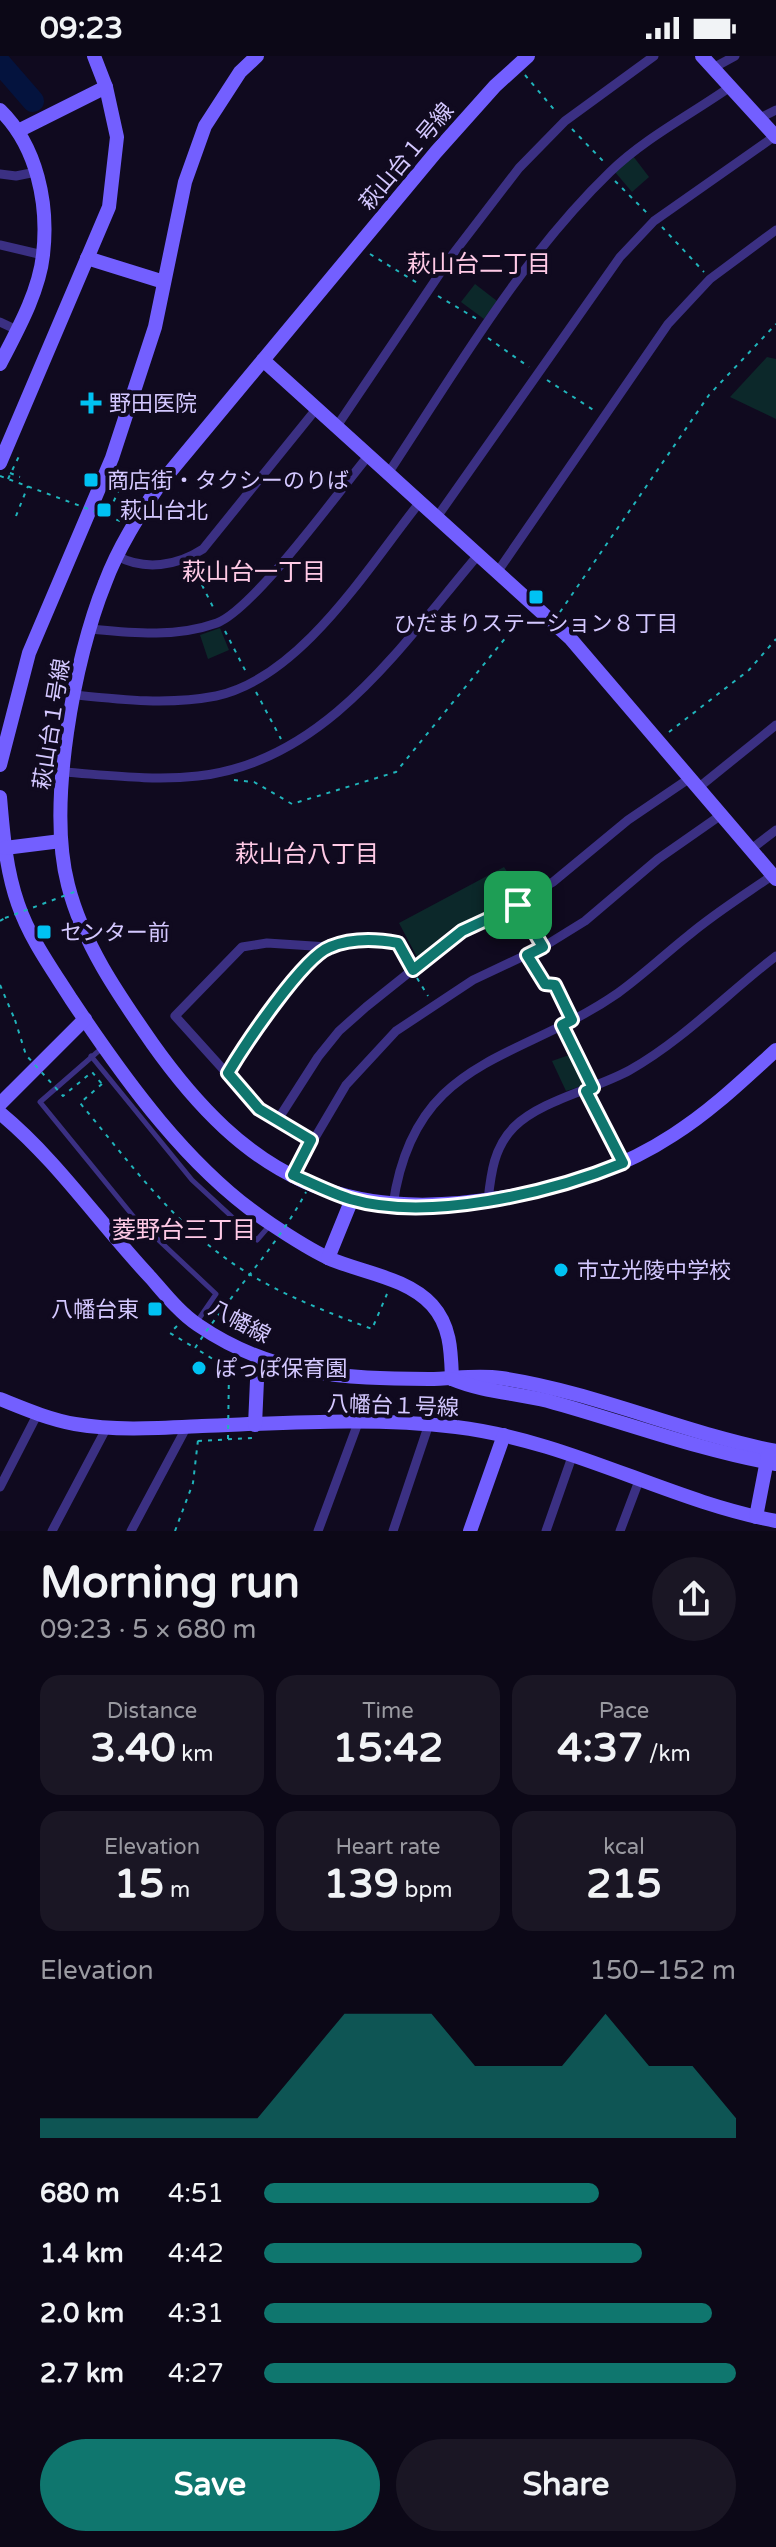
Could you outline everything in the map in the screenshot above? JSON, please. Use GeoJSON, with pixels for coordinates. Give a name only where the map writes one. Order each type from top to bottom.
{"type":"FeatureCollection","features":[{"type":"Feature","properties":{"kind":"street"},"geometry":{"type":"LineString","coordinates":[[4,467],[109,207],[117,137],[106,87],[94,56]]}},
{"type":"Feature","properties":{"kind":"street"},"geometry":{"type":"LineString","coordinates":[[0,765],[29,653],[112,458],[155,327],[185,182],[205,126],[240,72],[257,56]]}},
{"type":"Feature","properties":{"kind":"street","name":"萩山台１号線"},"geometry":{"type":"LineString","coordinates":[[528,56],[495,86],[436,152],[160,484],[117,556],[89,629],[63,772],[61,841],[68,883],[82,929],[128,1009],[187,1093],[216,1123],[250,1150],[293,1175],[352,1199],[393,1205],[488,1200],[574,1184],[623,1163],[672,1136],[713,1107],[776,1050]]}},
{"type":"Feature","properties":{"kind":"street"},"geometry":{"type":"LineString","coordinates":[[337,426],[453,254],[519,168],[565,121],[654,56]]}},
{"type":"Feature","properties":{"kind":"street"},"geometry":{"type":"LineString","coordinates":[[437,517],[595,289],[655,220],[775,137],[702,56]]}},
{"type":"Feature","properties":{"kind":"street"},"geometry":{"type":"LineString","coordinates":[[713,68],[735,56]]}},
{"type":"Feature","properties":{"kind":"street"},"geometry":{"type":"LineString","coordinates":[[18,131],[106,87]]}},
{"type":"Feature","properties":{"kind":"street"},"geometry":{"type":"LineString","coordinates":[[389,472],[546,242],[608,174],[665,129],[730,87]]}},
{"type":"Feature","properties":{"kind":"street"},"geometry":{"type":"LineString","coordinates":[[0,110],[18,131],[36,172],[43,206],[43,255],[17,330],[0,364]]}},
{"type":"Feature","properties":{"kind":"street"},"geometry":{"type":"LineString","coordinates":[[760,118],[776,110]]}},
{"type":"Feature","properties":{"kind":"street"},"geometry":{"type":"LineString","coordinates":[[0,174],[16,176],[36,172]]}},
{"type":"Feature","properties":{"kind":"street"},"geometry":{"type":"LineString","coordinates":[[498,571],[668,324],[710,279],[776,230]]}},
{"type":"Feature","properties":{"kind":"street"},"geometry":{"type":"LineString","coordinates":[[0,245],[43,255]]}},
{"type":"Feature","properties":{"kind":"street"},"geometry":{"type":"LineString","coordinates":[[87,258],[164,282]]}},
{"type":"Feature","properties":{"kind":"street"},"geometry":{"type":"LineString","coordinates":[[0,322],[17,330]]}},
{"type":"Feature","properties":{"kind":"street"},"geometry":{"type":"LineString","coordinates":[[263,360],[553,623],[659,740],[774,877],[719,912],[619,992],[572,1020],[487,1060],[442,1095],[406,1149],[393,1205]]}},
{"type":"Feature","properties":{"kind":"street"},"geometry":{"type":"LineString","coordinates":[[117,556],[130,562],[154,566],[189,558],[214,539],[317,408]]}},
{"type":"Feature","properties":{"kind":"street"},"geometry":{"type":"LineString","coordinates":[[89,629],[153,635],[182,632],[221,622],[264,583],[369,455]]}},
{"type":"Feature","properties":{"kind":"street"},"geometry":{"type":"LineString","coordinates":[[76,695],[136,702],[192,700],[220,695],[252,683],[283,664],[306,644],[420,502]]}},
{"type":"Feature","properties":{"kind":"street"},"geometry":{"type":"LineString","coordinates":[[63,772],[201,776],[286,748],[352,703],[479,554]]}},
{"type":"Feature","properties":{"kind":"street"},"geometry":{"type":"LineString","coordinates":[[277,1121],[304,1076],[339,1031],[462,931],[518,905],[566,873],[628,820],[694,783],[776,725]]}},
{"type":"Feature","properties":{"kind":"street"},"geometry":{"type":"LineString","coordinates":[[0,797],[10,878],[31,934],[104,1047],[156,1114],[212,1175],[271,1224],[328,1258],[414,1290],[445,1324],[452,1379]]}},
{"type":"Feature","properties":{"kind":"street"},"geometry":{"type":"LineString","coordinates":[[293,1175],[311,1140],[358,1070],[396,1031],[432,1004],[473,980],[543,947],[585,921],[658,859],[721,815]]}},
{"type":"Feature","properties":{"kind":"street"},"geometry":{"type":"LineString","coordinates":[[750,850],[776,830]]}},
{"type":"Feature","properties":{"kind":"street"},"geometry":{"type":"LineString","coordinates":[[5,848],[61,841]]}},
{"type":"Feature","properties":{"kind":"street"},"geometry":{"type":"LineString","coordinates":[[311,1140],[259,1109],[175,1016],[236,950],[254,944],[328,947],[372,938],[398,943],[413,970]]}},
{"type":"Feature","properties":{"kind":"street"},"geometry":{"type":"LineString","coordinates":[[228,1073],[280,997],[328,947]]}},
{"type":"Feature","properties":{"kind":"street"},"geometry":{"type":"LineString","coordinates":[[488,1200],[495,1158],[513,1127],[545,1108],[590,1090],[658,1051],[776,956]]}},
{"type":"Feature","properties":{"kind":"street"},"geometry":{"type":"LineString","coordinates":[[0,1104],[85,1019]]}},
{"type":"Feature","properties":{"kind":"street","name":"八幡線"},"geometry":{"type":"LineString","coordinates":[[0,1113],[28,1136],[118,1244],[191,1320],[258,1358],[291,1369],[333,1376],[452,1379],[471,1387],[544,1400],[772,1456]]}},
{"type":"Feature","properties":{"kind":"street"},"geometry":{"type":"LineString","coordinates":[[328,1258],[352,1199]]}},
{"type":"Feature","properties":{"kind":"street"},"geometry":{"type":"LineString","coordinates":[[255,1425],[258,1358]]}},
{"type":"Feature","properties":{"kind":"street","name":"八幡台１号線"},"geometry":{"type":"LineString","coordinates":[[0,1399],[37,1415],[107,1427],[429,1424],[504,1435],[573,1454],[756,1517],[776,1521]]}},
{"type":"Feature","properties":{"kind":"street"},"geometry":{"type":"LineString","coordinates":[[0,1487],[37,1415]]}},
{"type":"Feature","properties":{"kind":"street"},"geometry":{"type":"LineString","coordinates":[[318,1531],[358,1423]]}},
{"type":"Feature","properties":{"kind":"street"},"geometry":{"type":"LineString","coordinates":[[393,1531],[429,1424]]}},
{"type":"Feature","properties":{"kind":"street"},"geometry":{"type":"LineString","coordinates":[[52,1531],[107,1427]]}},
{"type":"Feature","properties":{"kind":"street"},"geometry":{"type":"LineString","coordinates":[[131,1531],[186,1428]]}},
{"type":"Feature","properties":{"kind":"street"},"geometry":{"type":"LineString","coordinates":[[470,1531],[504,1435]]}},
{"type":"Feature","properties":{"kind":"street"},"geometry":{"type":"LineString","coordinates":[[546,1531],[573,1454]]}},
{"type":"Feature","properties":{"kind":"street"},"geometry":{"type":"LineString","coordinates":[[756,1517],[772,1456]]}},
{"type":"Feature","properties":{"kind":"street"},"geometry":{"type":"LineString","coordinates":[[623,1530],[640,1478]]}},
{"type":"Feature","properties":{"kind":"lane"},"geometry":{"type":"LineString","coordinates":[[104,1047],[40,1102],[133,1216],[216,1294],[191,1320]]}},
{"type":"Feature","properties":{"kind":"lane"},"geometry":{"type":"LineString","coordinates":[[91,1056],[192,1180],[257,1240],[271,1224]]}},
{"type":"Feature","properties":{"kind":"path"},"geometry":{"type":"LineString","coordinates":[[608,174],[710,279]]}},
{"type":"Feature","properties":{"kind":"path"},"geometry":{"type":"LineString","coordinates":[[553,623],[709,395],[776,324]]}},
{"type":"Feature","properties":{"kind":"path"},"geometry":{"type":"LineString","coordinates":[[8,479],[21,452]]}},
{"type":"Feature","properties":{"kind":"path"},"geometry":{"type":"LineString","coordinates":[[4,467],[20,477]]}},
{"type":"Feature","properties":{"kind":"path"},"geometry":{"type":"LineString","coordinates":[[0,476],[122,523]]}},
{"type":"Feature","properties":{"kind":"path"},"geometry":{"type":"LineString","coordinates":[[16,516],[28,486]]}},
{"type":"Feature","properties":{"kind":"path"},"geometry":{"type":"LineString","coordinates":[[107,516],[118,492]]}},
{"type":"Feature","properties":{"kind":"path"},"geometry":{"type":"LineString","coordinates":[[189,558],[286,748]]}},
{"type":"Feature","properties":{"kind":"path"},"geometry":{"type":"LineString","coordinates":[[227,779],[254,782],[292,804],[396,772],[532,605]]}},
{"type":"Feature","properties":{"kind":"path"},"geometry":{"type":"LineString","coordinates":[[659,740],[749,670],[776,639]]}},
{"type":"Feature","properties":{"kind":"path"},"geometry":{"type":"LineString","coordinates":[[0,921],[77,891]]}},
{"type":"Feature","properties":{"kind":"path"},"geometry":{"type":"LineString","coordinates":[[518,905],[543,947]]}},
{"type":"Feature","properties":{"kind":"path"},"geometry":{"type":"LineString","coordinates":[[527,955],[545,984],[555,985],[572,1020]]}},
{"type":"Feature","properties":{"kind":"path"},"geometry":{"type":"LineString","coordinates":[[413,970],[432,1004]]}},
{"type":"Feature","properties":{"kind":"path"},"geometry":{"type":"LineString","coordinates":[[0,985],[26,1055],[63,1096],[92,1072],[102,1084],[80,1103],[162,1202],[228,1260],[301,1302],[372,1329],[393,1282]]}},
{"type":"Feature","properties":{"kind":"path"},"geometry":{"type":"LineString","coordinates":[[562,1025],[623,1163]]}},
{"type":"Feature","properties":{"kind":"path"},"geometry":{"type":"LineString","coordinates":[[195,1348],[216,1316],[286,1229],[306,1192]]}},
{"type":"Feature","properties":{"kind":"path"},"geometry":{"type":"LineString","coordinates":[[175,1531],[193,1483],[198,1441],[228,1439],[229,1369],[170,1333],[191,1320]]}},
{"type":"Feature","properties":{"kind":"green space"},"geometry":{"type":"Polygon","coordinates":[[[633,156],[649,177],[632,192],[615,172],[633,156]]]}},
{"type":"Feature","properties":{"kind":"green space"},"geometry":{"type":"Polygon","coordinates":[[[475,284],[497,301],[484,319],[461,302],[475,284]]]}},
{"type":"Feature","properties":{"kind":"green space"},"geometry":{"type":"Polygon","coordinates":[[[767,357],[776,359],[776,419],[730,397],[767,357]]]}},
{"type":"Feature","properties":{"kind":"green space"},"geometry":{"type":"Polygon","coordinates":[[[220,628],[229,650],[208,659],[200,635],[220,628]]]}},
{"type":"Feature","properties":{"kind":"green space"},"geometry":{"type":"Polygon","coordinates":[[[504,867],[522,894],[452,928],[417,957],[399,923],[504,867]]]}},
{"type":"Feature","properties":{"kind":"green space"},"geometry":{"type":"Polygon","coordinates":[[[572,1054],[588,1084],[566,1091],[552,1061],[572,1054]]]}},
{"type":"Feature","properties":{"kind":"waterway"},"geometry":{"type":"LineString","coordinates":[[0,63],[33,101]]}},
{"type":"Feature","properties":{"kind":"place","name":"野田医院"},"geometry":{"type":"Point","coordinates":[91,403]}},
{"type":"Feature","properties":{"kind":"place","name":"商店街・タクシーのりば"},"geometry":{"type":"Point","coordinates":[91,480]}},
{"type":"Feature","properties":{"kind":"place","name":"萩山台北"},"geometry":{"type":"Point","coordinates":[104,510]}},
{"type":"Feature","properties":{"kind":"place","name":"ひだまりステーション８丁目"},"geometry":{"type":"Point","coordinates":[536,597]}},
{"type":"Feature","properties":{"kind":"place","name":"センター前"},"geometry":{"type":"Point","coordinates":[44,932]}},
{"type":"Feature","properties":{"kind":"place","name":"市立光陵中学校"},"geometry":{"type":"Point","coordinates":[561,1270]}},
{"type":"Feature","properties":{"kind":"place","name":"八幡台東"},"geometry":{"type":"Point","coordinates":[155,1309]}},
{"type":"Feature","properties":{"kind":"place","name":"ぽっぽ保育園"},"geometry":{"type":"Point","coordinates":[199,1368]}},
{"type":"Feature","properties":{"kind":"district","name":"萩山台二丁目"},"geometry":{"type":"Point","coordinates":[479,264]}},
{"type":"Feature","properties":{"kind":"district","name":"萩山台一丁目"},"geometry":{"type":"Point","coordinates":[254,572]}},
{"type":"Feature","properties":{"kind":"district","name":"萩山台八丁目"},"geometry":{"type":"Point","coordinates":[307,854]}},
{"type":"Feature","properties":{"kind":"district","name":"菱野台三丁目"},"geometry":{"type":"Point","coordinates":[184,1230]}},
{"type":"Feature","properties":{"kind":"route"},"geometry":{"type":"LineString","coordinates":[[518,905],[543,947],[527,955],[545,984],[555,985],[572,1020],[562,1025],[593,1088],[586,1091],[623,1163],[555,1189],[441,1205],[393,1205],[352,1199],[293,1175],[311,1140],[259,1109],[228,1073],[280,997],[328,947],[372,938],[398,943],[413,970],[462,931],[518,905]]}}]}
